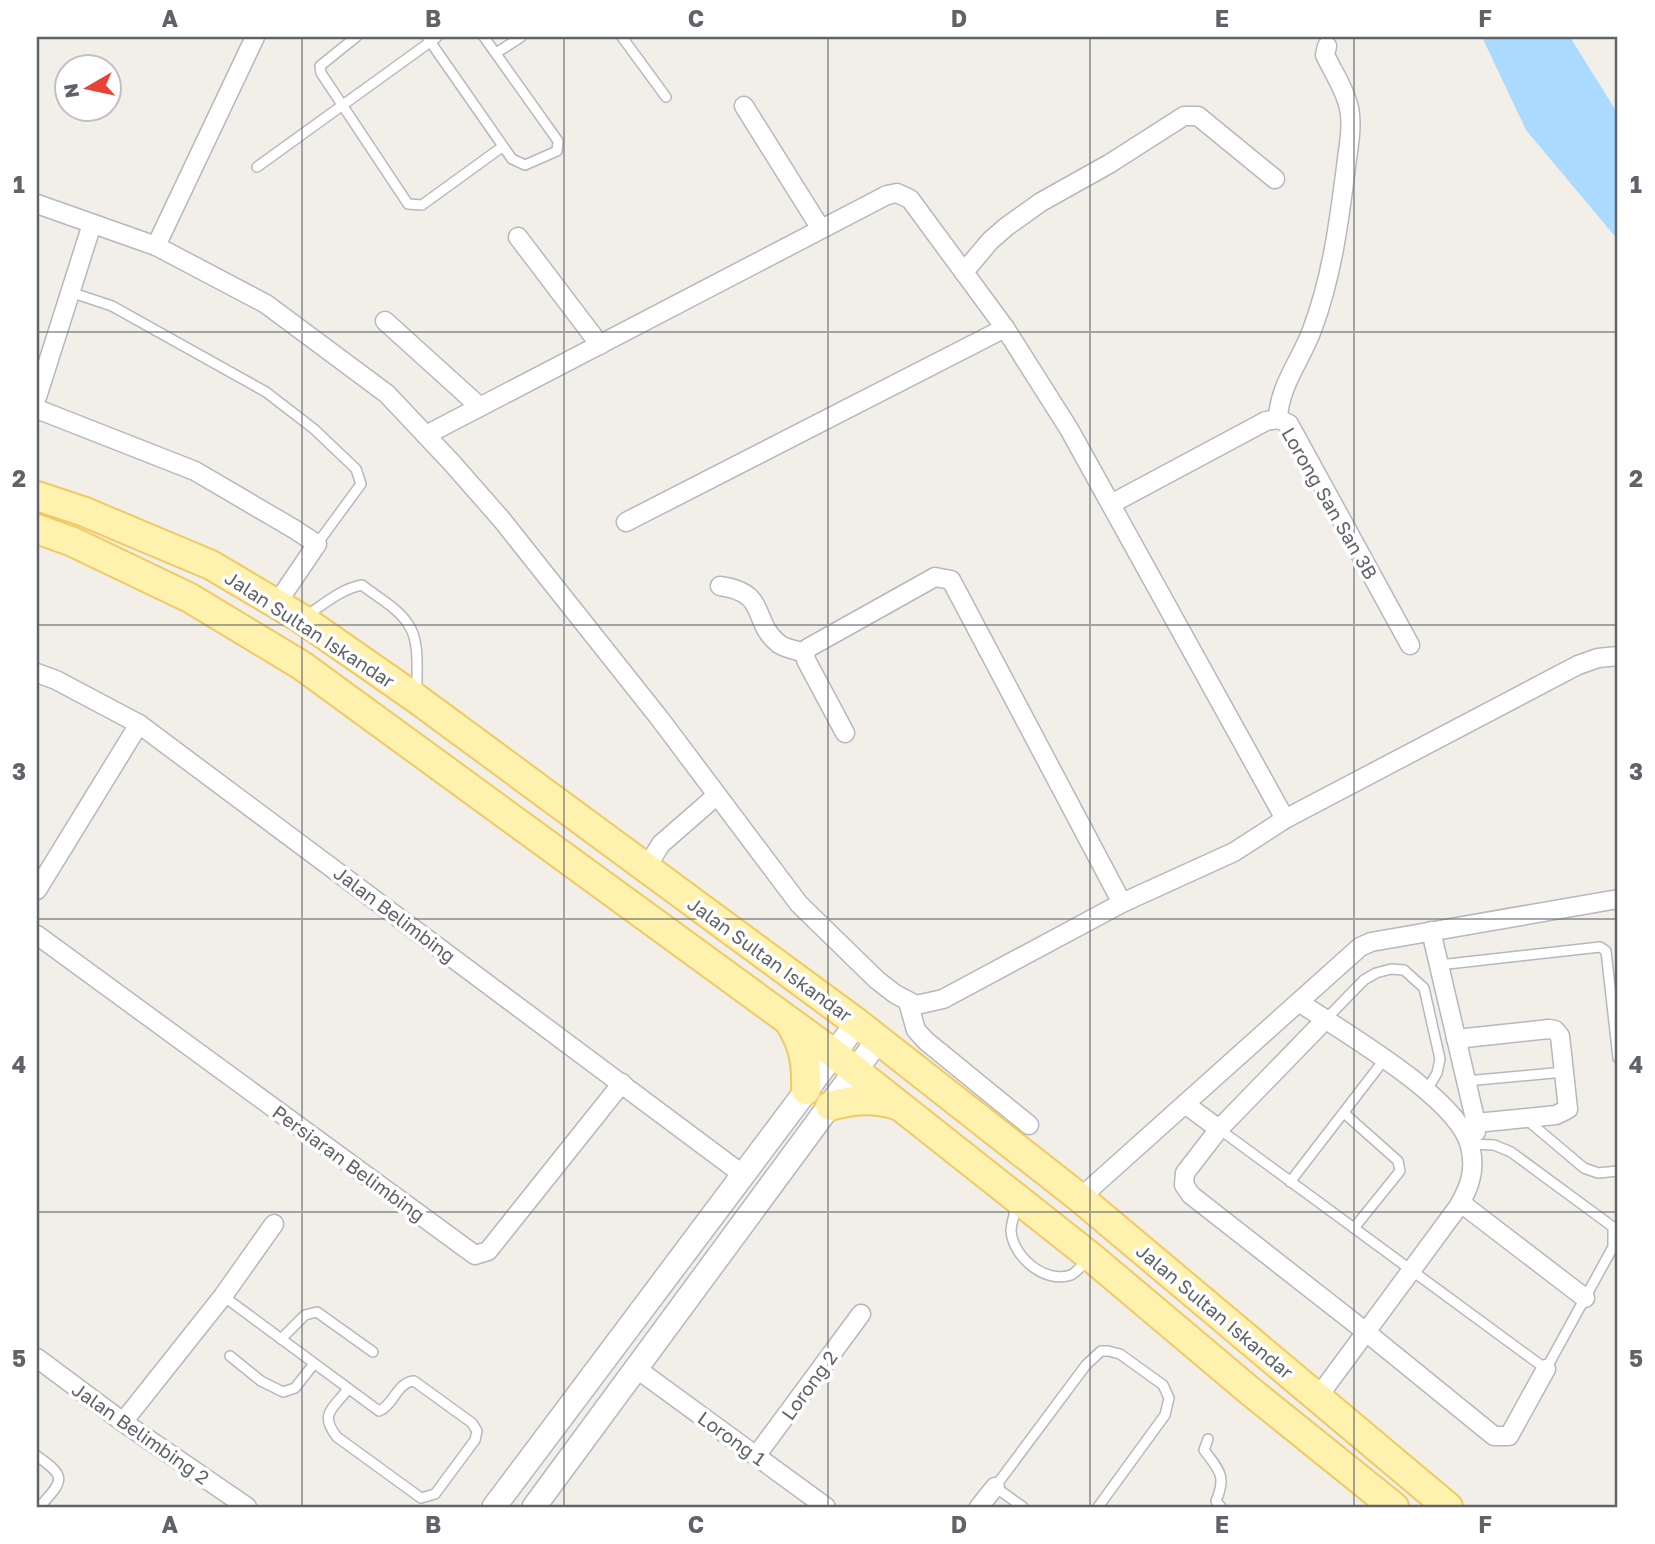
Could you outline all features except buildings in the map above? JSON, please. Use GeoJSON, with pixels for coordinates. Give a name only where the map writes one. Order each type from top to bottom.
{"type":"FeatureCollection","features":[{"type":"Feature","properties":{"kind":"main road","name":"Jalan Sultan Iskandar"},"geometry":{"type":"LineString","coordinates":[[37,496],[85,512],[211,565],[302,619],[417,699],[868,1032],[1080,1198],[1448,1507]]}},
{"type":"Feature","properties":{"kind":"main road","name":"Jalan Sultan Iskandar"},"geometry":{"type":"LineString","coordinates":[[37,529],[73,542],[190,598],[301,665],[833,1053],[1091,1256],[1250,1391],[1394,1507]]}},
{"type":"Feature","properties":{"kind":"main road"},"geometry":{"type":"LineString","coordinates":[[789,1020],[804,1052],[806,1090]]}},
{"type":"Feature","properties":{"kind":"main road"},"geometry":{"type":"LineString","coordinates":[[830,1106],[867,1099],[886,1101],[903,1107]]}},
{"type":"Feature","properties":{"kind":"street"},"geometry":{"type":"LineString","coordinates":[[156,246],[255,37]]}},
{"type":"Feature","properties":{"kind":"street"},"geometry":{"type":"LineString","coordinates":[[1278,419],[1279,400],[1312,330],[1328,281],[1339,223],[1350,133],[1350,110],[1325,55],[1327,46]]}},
{"type":"Feature","properties":{"kind":"street"},"geometry":{"type":"LineString","coordinates":[[744,106],[821,229]]}},
{"type":"Feature","properties":{"kind":"street"},"geometry":{"type":"LineString","coordinates":[[964,272],[990,241],[1041,202],[1109,164],[1184,116],[1198,116],[1275,179]]}},
{"type":"Feature","properties":{"kind":"street"},"geometry":{"type":"LineString","coordinates":[[426,435],[887,195],[897,193],[910,199],[1005,328],[1069,429],[1285,819]]}},
{"type":"Feature","properties":{"kind":"street"},"geometry":{"type":"LineString","coordinates":[[37,204],[156,246],[266,304],[387,394],[502,520],[660,719],[799,904],[877,980],[908,1002],[916,1004],[943,999],[1122,903],[1234,852],[1285,819],[1578,664],[1618,656]]}},
{"type":"Feature","properties":{"kind":"street"},"geometry":{"type":"LineString","coordinates":[[37,397],[92,224]]}},
{"type":"Feature","properties":{"kind":"street"},"geometry":{"type":"LineString","coordinates":[[518,237],[600,345]]}},
{"type":"Feature","properties":{"kind":"street"},"geometry":{"type":"LineString","coordinates":[[384,321],[480,407]]}},
{"type":"Feature","properties":{"kind":"street"},"geometry":{"type":"LineString","coordinates":[[626,522],[1005,328]]}},
{"type":"Feature","properties":{"kind":"street"},"geometry":{"type":"LineString","coordinates":[[37,409],[195,471],[317,544],[277,603]]}},
{"type":"Feature","properties":{"kind":"street","name":"Lorong San San 3B"},"geometry":{"type":"LineString","coordinates":[[1111,504],[1266,421],[1278,419],[1289,424],[1410,645]]}},
{"type":"Feature","properties":{"kind":"street"},"geometry":{"type":"LineString","coordinates":[[845,733],[806,660],[805,653],[808,648],[935,577],[951,580],[1122,903]]}},
{"type":"Feature","properties":{"kind":"street"},"geometry":{"type":"LineString","coordinates":[[720,586],[742,591],[750,597],[779,644],[805,653]]}},
{"type":"Feature","properties":{"kind":"street","name":"Jalan Belimbing"},"geometry":{"type":"LineString","coordinates":[[37,673],[56,680],[139,724],[742,1174]]}},
{"type":"Feature","properties":{"kind":"street"},"geometry":{"type":"LineString","coordinates":[[37,890],[139,724]]}},
{"type":"Feature","properties":{"kind":"street"},"geometry":{"type":"LineString","coordinates":[[646,868],[661,844],[716,796]]}},
{"type":"Feature","properties":{"kind":"street"},"geometry":{"type":"LineString","coordinates":[[1080,1198],[1360,947],[1371,942],[1618,899]]}},
{"type":"Feature","properties":{"kind":"street"},"geometry":{"type":"LineString","coordinates":[[1431,931],[1476,1123],[1476,1136],[1470,1144]]}},
{"type":"Feature","properties":{"kind":"street","name":"Persiaran Belimbing"},"geometry":{"type":"LineString","coordinates":[[37,935],[475,1255],[488,1251],[622,1083]]}},
{"type":"Feature","properties":{"kind":"street"},"geometry":{"type":"LineString","coordinates":[[908,1002],[916,1030],[926,1041],[1029,1125]]}},
{"type":"Feature","properties":{"kind":"street"},"geometry":{"type":"LineString","coordinates":[[1299,1002],[1427,1090],[1461,1126],[1470,1144],[1473,1170],[1471,1183],[1461,1203],[1318,1397]]}},
{"type":"Feature","properties":{"kind":"street"},"geometry":{"type":"LineString","coordinates":[[1325,1020],[1219,1129],[1185,1173],[1184,1185],[1191,1195],[1494,1436],[1509,1436],[1546,1369]]}},
{"type":"Feature","properties":{"kind":"street"},"geometry":{"type":"LineString","coordinates":[[1456,1039],[1549,1029],[1555,1030],[1560,1036],[1567,1109],[1556,1115],[1476,1123]]}},
{"type":"Feature","properties":{"kind":"street"},"geometry":{"type":"LineString","coordinates":[[494,1507],[833,1053],[868,1032]]}},
{"type":"Feature","properties":{"kind":"street"},"geometry":{"type":"LineString","coordinates":[[534,1507],[830,1106],[855,1070],[868,1032]]}},
{"type":"Feature","properties":{"kind":"street"},"geometry":{"type":"LineString","coordinates":[[1185,1104],[1219,1129]]}},
{"type":"Feature","properties":{"kind":"street"},"geometry":{"type":"LineString","coordinates":[[1461,1203],[1585,1298]]}},
{"type":"Feature","properties":{"kind":"street"},"geometry":{"type":"LineString","coordinates":[[123,1422],[223,1296],[274,1224]]}},
{"type":"Feature","properties":{"kind":"street","name":"Lorong 2"},"geometry":{"type":"LineString","coordinates":[[756,1456],[861,1314]]}},
{"type":"Feature","properties":{"kind":"street","name":"Jalan Belimbing 2"},"geometry":{"type":"LineString","coordinates":[[37,1358],[123,1422],[247,1507]]}},
{"type":"Feature","properties":{"kind":"street","name":"Lorong 1"},"geometry":{"type":"LineString","coordinates":[[637,1369],[826,1507]]}},
{"type":"Feature","properties":{"kind":"street"},"geometry":{"type":"LineString","coordinates":[[979,1507],[995,1487]]}},
{"type":"Feature","properties":{"kind":"lane"},"geometry":{"type":"LineString","coordinates":[[356,37],[320,66],[321,74],[408,204],[422,205],[502,147]]}},
{"type":"Feature","properties":{"kind":"lane"},"geometry":{"type":"LineString","coordinates":[[257,167],[343,106],[431,38],[512,159],[525,165],[557,151],[559,144],[484,37]]}},
{"type":"Feature","properties":{"kind":"lane"},"geometry":{"type":"LineString","coordinates":[[496,53],[521,37]]}},
{"type":"Feature","properties":{"kind":"lane"},"geometry":{"type":"LineString","coordinates":[[622,37],[666,97]]}},
{"type":"Feature","properties":{"kind":"lane"},"geometry":{"type":"LineString","coordinates":[[71,292],[112,306],[266,392],[314,429],[356,469],[361,484],[317,544]]}},
{"type":"Feature","properties":{"kind":"lane"},"geometry":{"type":"LineString","coordinates":[[302,619],[341,593],[362,585],[407,622],[413,632],[416,646],[417,699]]}},
{"type":"Feature","properties":{"kind":"lane"},"geometry":{"type":"LineString","coordinates":[[1439,965],[1600,947],[1606,951],[1618,1058]]}},
{"type":"Feature","properties":{"kind":"lane"},"geometry":{"type":"LineString","coordinates":[[1325,1020],[1364,980],[1391,969],[1404,970],[1424,988],[1440,1059],[1437,1073],[1427,1090]]}},
{"type":"Feature","properties":{"kind":"lane"},"geometry":{"type":"LineString","coordinates":[[1290,1182],[1384,1060]]}},
{"type":"Feature","properties":{"kind":"lane"},"geometry":{"type":"LineString","coordinates":[[1466,1081],[1564,1072]]}},
{"type":"Feature","properties":{"kind":"lane"},"geometry":{"type":"LineString","coordinates":[[1343,1113],[1398,1161],[1400,1166],[1400,1171],[1354,1228]]}},
{"type":"Feature","properties":{"kind":"lane"},"geometry":{"type":"LineString","coordinates":[[1525,1118],[1584,1168],[1598,1173],[1618,1171]]}},
{"type":"Feature","properties":{"kind":"lane"},"geometry":{"type":"LineString","coordinates":[[1219,1129],[1546,1369],[1613,1247],[1613,1227],[1511,1152],[1494,1145],[1470,1144]]}},
{"type":"Feature","properties":{"kind":"lane"},"geometry":{"type":"LineString","coordinates":[[1019,1199],[1011,1230],[1014,1244],[1030,1264],[1045,1274],[1059,1276],[1073,1274],[1091,1256]]}},
{"type":"Feature","properties":{"kind":"lane"},"geometry":{"type":"LineString","coordinates":[[223,1296],[313,1365],[348,1389],[379,1411],[387,1407],[403,1385],[414,1381],[472,1423],[477,1431],[475,1440],[435,1494],[421,1498],[337,1437],[328,1424],[327,1416],[348,1389]]}},
{"type":"Feature","properties":{"kind":"lane"},"geometry":{"type":"LineString","coordinates":[[281,1339],[305,1315],[317,1311],[373,1352]]}},
{"type":"Feature","properties":{"kind":"lane"},"geometry":{"type":"LineString","coordinates":[[1023,1507],[995,1487],[1086,1365],[1094,1356],[1108,1351],[1120,1354],[1163,1385],[1169,1398],[1165,1415],[1098,1507]]}},
{"type":"Feature","properties":{"kind":"lane"},"geometry":{"type":"LineString","coordinates":[[230,1356],[261,1381],[283,1392],[295,1388],[313,1365]]}},
{"type":"Feature","properties":{"kind":"lane"},"geometry":{"type":"LineString","coordinates":[[1208,1439],[1204,1450],[1221,1472],[1216,1501],[1221,1507]]}},
{"type":"Feature","properties":{"kind":"lane"},"geometry":{"type":"LineString","coordinates":[[37,1456],[56,1470],[61,1479],[42,1504],[37,1504]]}},
{"type":"Feature","properties":{"kind":"water"},"geometry":{"type":"Polygon","coordinates":[[[1482,37],[1570,37],[1618,114],[1618,240],[1526,130],[1482,37]]]}}]}
